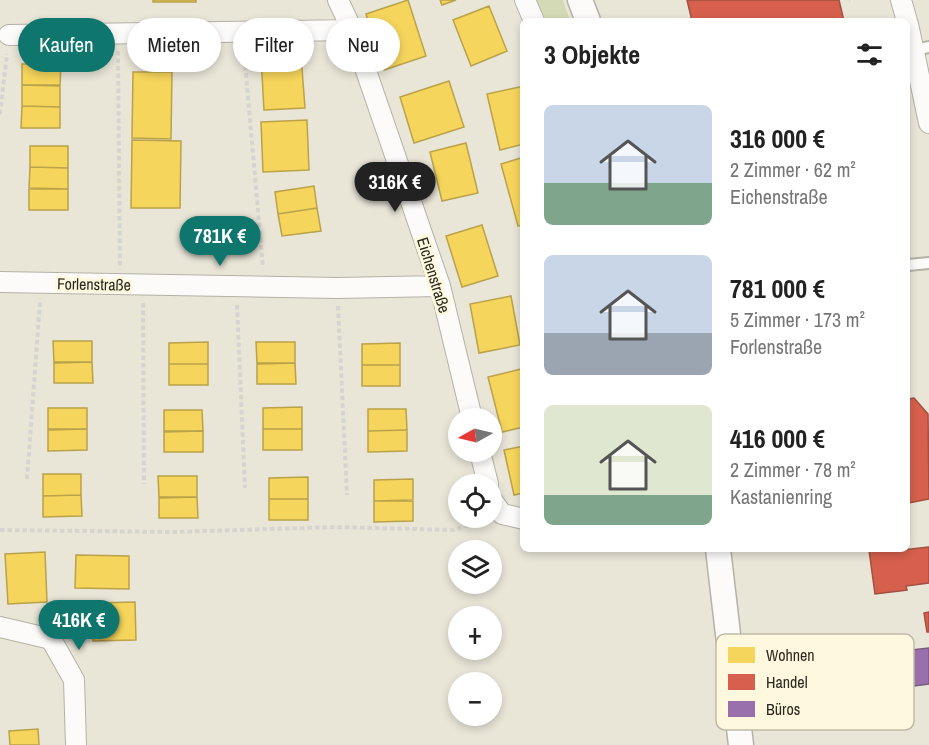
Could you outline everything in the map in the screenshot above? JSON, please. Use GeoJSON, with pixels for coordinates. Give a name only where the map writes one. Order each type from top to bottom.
{"type":"FeatureCollection","features":[{"type":"Feature","properties":{"kind":"street","name":"Eichenstraße"},"geometry":{"type":"LineString","coordinates":[[338,0],[346,18]]}},
{"type":"Feature","properties":{"kind":"street"},"geometry":{"type":"LineString","coordinates":[[525,0],[533,18]]}},
{"type":"Feature","properties":{"kind":"street"},"geometry":{"type":"LineString","coordinates":[[580,0],[587,18]]}},
{"type":"Feature","properties":{"kind":"street"},"geometry":{"type":"LineString","coordinates":[[901,0],[906,18]]}},
{"type":"Feature","properties":{"kind":"street"},"geometry":{"type":"LineString","coordinates":[[910,28],[922,48],[929,123]]}},
{"type":"Feature","properties":{"kind":"street"},"geometry":{"type":"LineString","coordinates":[[9,35],[233,33]]}},
{"type":"Feature","properties":{"kind":"street","name":"Eichenstraße"},"geometry":{"type":"LineString","coordinates":[[366,72],[440,286],[470,408]]}},
{"type":"Feature","properties":{"kind":"street","name":"Forlenstraße"},"geometry":{"type":"LineString","coordinates":[[0,282],[337,288],[440,286]]}},
{"type":"Feature","properties":{"kind":"street"},"geometry":{"type":"LineString","coordinates":[[502,512],[520,518]]}},
{"type":"Feature","properties":{"kind":"street"},"geometry":{"type":"LineString","coordinates":[[718,552],[728,634]]}},
{"type":"Feature","properties":{"kind":"street"},"geometry":{"type":"LineString","coordinates":[[0,627],[51,639],[74,680],[76,745]]}},
{"type":"Feature","properties":{"kind":"street"},"geometry":{"type":"LineString","coordinates":[[739,730],[741,745]]}},
{"type":"Feature","properties":{"kind":"lane"},"geometry":{"type":"LineString","coordinates":[[910,265],[929,263]]}},
{"type":"Feature","properties":{"kind":"path"},"geometry":{"type":"LineString","coordinates":[[117,34],[120,284]]}},
{"type":"Feature","properties":{"kind":"path"},"geometry":{"type":"LineString","coordinates":[[0,114],[9,35]]}},
{"type":"Feature","properties":{"kind":"path"},"geometry":{"type":"LineString","coordinates":[[246,72],[265,286]]}},
{"type":"Feature","properties":{"kind":"path"},"geometry":{"type":"LineString","coordinates":[[27,479],[41,283]]}},
{"type":"Feature","properties":{"kind":"path"},"geometry":{"type":"LineString","coordinates":[[142,284],[144,484]]}},
{"type":"Feature","properties":{"kind":"path"},"geometry":{"type":"LineString","coordinates":[[236,286],[245,488]]}},
{"type":"Feature","properties":{"kind":"path"},"geometry":{"type":"LineString","coordinates":[[337,288],[347,495]]}},
{"type":"Feature","properties":{"kind":"path"},"geometry":{"type":"LineString","coordinates":[[0,530],[172,532],[335,526],[454,530],[458,528]]}},
{"type":"Feature","properties":{"kind":"green space"},"geometry":{"type":"Polygon","coordinates":[[[537,0],[563,0],[569,18],[545,18],[537,0]]]}},
{"type":"Feature","properties":{"kind":"building: Wohnen"},"geometry":{"type":"Polygon","coordinates":[[[153,0],[196,0],[196,2],[153,2],[153,0]]]}},
{"type":"Feature","properties":{"kind":"building: Wohnen"},"geometry":{"type":"Polygon","coordinates":[[[408,0],[426,56],[400,65],[400,18],[367,18],[366,14],[408,0]]]}},
{"type":"Feature","properties":{"kind":"building: Wohnen"},"geometry":{"type":"Polygon","coordinates":[[[440,0],[456,0],[442,5],[440,0]]]}},
{"type":"Feature","properties":{"kind":"building: Wohnen"},"geometry":{"type":"Polygon","coordinates":[[[489,6],[507,51],[471,66],[453,20],[489,6]]]}},
{"type":"Feature","properties":{"kind":"building: Wohnen"},"geometry":{"type":"Polygon","coordinates":[[[22,72],[61,72],[60,85],[22,85],[22,72]]]}},
{"type":"Feature","properties":{"kind":"building: Wohnen"},"geometry":{"type":"Polygon","coordinates":[[[133,72],[172,72],[171,139],[132,138],[133,72]]]}},
{"type":"Feature","properties":{"kind":"building: Wohnen"},"geometry":{"type":"Polygon","coordinates":[[[262,72],[302,72],[305,108],[264,110],[262,72]]]}},
{"type":"Feature","properties":{"kind":"building: Wohnen"},"geometry":{"type":"Polygon","coordinates":[[[449,81],[464,127],[414,143],[400,97],[449,81]]]}},
{"type":"Feature","properties":{"kind":"building: Wohnen"},"geometry":{"type":"Polygon","coordinates":[[[22,85],[60,86],[60,107],[22,106],[22,85]]]}},
{"type":"Feature","properties":{"kind":"building: Wohnen"},"geometry":{"type":"Polygon","coordinates":[[[520,87],[520,145],[500,150],[487,94],[520,87]]]}},
{"type":"Feature","properties":{"kind":"building: Wohnen"},"geometry":{"type":"Polygon","coordinates":[[[22,106],[60,107],[60,128],[21,128],[22,106]]]}},
{"type":"Feature","properties":{"kind":"building: Wohnen"},"geometry":{"type":"Polygon","coordinates":[[[307,120],[309,170],[263,172],[261,122],[307,120]]]}},
{"type":"Feature","properties":{"kind":"building: Wohnen"},"geometry":{"type":"Polygon","coordinates":[[[132,140],[181,141],[180,208],[131,208],[132,140]]]}},
{"type":"Feature","properties":{"kind":"building: Wohnen"},"geometry":{"type":"Polygon","coordinates":[[[466,143],[478,193],[442,201],[430,152],[466,143]]]}},
{"type":"Feature","properties":{"kind":"building: Wohnen"},"geometry":{"type":"Polygon","coordinates":[[[30,146],[68,146],[68,168],[30,167],[30,146]]]}},
{"type":"Feature","properties":{"kind":"building: Wohnen"},"geometry":{"type":"Polygon","coordinates":[[[520,158],[520,226],[518,226],[501,164],[520,158]]]}},
{"type":"Feature","properties":{"kind":"building: Wohnen"},"geometry":{"type":"Polygon","coordinates":[[[30,167],[68,168],[68,189],[29,188],[30,167]]]}},
{"type":"Feature","properties":{"kind":"building: Wohnen"},"geometry":{"type":"Polygon","coordinates":[[[314,186],[317,208],[278,214],[275,192],[314,186]]]}},
{"type":"Feature","properties":{"kind":"building: Wohnen"},"geometry":{"type":"Polygon","coordinates":[[[29,189],[68,189],[68,210],[29,210],[29,189]]]}},
{"type":"Feature","properties":{"kind":"building: Wohnen"},"geometry":{"type":"Polygon","coordinates":[[[317,208],[321,231],[282,236],[278,214],[317,208]]]}},
{"type":"Feature","properties":{"kind":"building: Wohnen"},"geometry":{"type":"Polygon","coordinates":[[[482,225],[498,276],[462,287],[446,236],[482,225]]]}},
{"type":"Feature","properties":{"kind":"building: Wohnen"},"geometry":{"type":"Polygon","coordinates":[[[511,296],[520,345],[479,353],[470,304],[511,296]]]}},
{"type":"Feature","properties":{"kind":"building: Wohnen"},"geometry":{"type":"Polygon","coordinates":[[[53,341],[92,341],[92,362],[54,362],[53,341]]]}},
{"type":"Feature","properties":{"kind":"building: Wohnen"},"geometry":{"type":"Polygon","coordinates":[[[208,342],[208,364],[169,364],[169,343],[208,342]]]}},
{"type":"Feature","properties":{"kind":"building: Wohnen"},"geometry":{"type":"Polygon","coordinates":[[[256,342],[295,342],[295,363],[257,363],[256,342]]]}},
{"type":"Feature","properties":{"kind":"building: Wohnen"},"geometry":{"type":"Polygon","coordinates":[[[400,343],[400,365],[362,365],[362,344],[400,343]]]}},
{"type":"Feature","properties":{"kind":"building: Wohnen"},"geometry":{"type":"Polygon","coordinates":[[[92,362],[93,383],[54,383],[54,363],[92,362]]]}},
{"type":"Feature","properties":{"kind":"building: Wohnen"},"geometry":{"type":"Polygon","coordinates":[[[295,363],[296,384],[257,384],[257,364],[295,363]]]}},
{"type":"Feature","properties":{"kind":"building: Wohnen"},"geometry":{"type":"Polygon","coordinates":[[[169,364],[208,364],[208,385],[169,385],[169,364]]]}},
{"type":"Feature","properties":{"kind":"building: Wohnen"},"geometry":{"type":"Polygon","coordinates":[[[362,365],[400,365],[400,386],[362,386],[362,365]]]}},
{"type":"Feature","properties":{"kind":"building: Wohnen"},"geometry":{"type":"Polygon","coordinates":[[[520,369],[520,428],[502,432],[502,408],[496,408],[488,377],[520,369]]]}},
{"type":"Feature","properties":{"kind":"building: Wohnen"},"geometry":{"type":"Polygon","coordinates":[[[302,407],[302,429],[263,429],[263,408],[302,407]]]}},
{"type":"Feature","properties":{"kind":"building: Wohnen"},"geometry":{"type":"Polygon","coordinates":[[[48,408],[87,408],[87,429],[48,429],[48,408]]]}},
{"type":"Feature","properties":{"kind":"building: Wohnen"},"geometry":{"type":"Polygon","coordinates":[[[368,409],[406,409],[407,430],[368,431],[368,409]]]}},
{"type":"Feature","properties":{"kind":"building: Wohnen"},"geometry":{"type":"Polygon","coordinates":[[[164,410],[202,410],[203,431],[164,431],[164,410]]]}},
{"type":"Feature","properties":{"kind":"building: Wohnen"},"geometry":{"type":"Polygon","coordinates":[[[87,429],[87,450],[48,451],[48,430],[87,429]]]}},
{"type":"Feature","properties":{"kind":"building: Wohnen"},"geometry":{"type":"Polygon","coordinates":[[[263,429],[302,429],[302,450],[263,450],[263,429]]]}},
{"type":"Feature","properties":{"kind":"building: Wohnen"},"geometry":{"type":"Polygon","coordinates":[[[407,430],[407,451],[368,452],[368,431],[407,430]]]}},
{"type":"Feature","properties":{"kind":"building: Wohnen"},"geometry":{"type":"Polygon","coordinates":[[[203,431],[203,452],[164,452],[164,432],[203,431]]]}},
{"type":"Feature","properties":{"kind":"building: Wohnen"},"geometry":{"type":"Polygon","coordinates":[[[520,447],[520,494],[514,495],[504,450],[520,447]]]}},
{"type":"Feature","properties":{"kind":"building: Wohnen"},"geometry":{"type":"Polygon","coordinates":[[[43,474],[81,474],[81,495],[43,496],[43,474]]]}},
{"type":"Feature","properties":{"kind":"building: Wohnen"},"geometry":{"type":"Polygon","coordinates":[[[158,476],[197,476],[197,497],[159,497],[158,476]]]}},
{"type":"Feature","properties":{"kind":"building: Wohnen"},"geometry":{"type":"Polygon","coordinates":[[[308,477],[308,499],[269,499],[269,478],[308,477]]]}},
{"type":"Feature","properties":{"kind":"building: Wohnen"},"geometry":{"type":"Polygon","coordinates":[[[413,479],[413,500],[374,501],[374,480],[413,479]]]}},
{"type":"Feature","properties":{"kind":"building: Wohnen"},"geometry":{"type":"Polygon","coordinates":[[[81,495],[82,516],[43,517],[43,496],[81,495]]]}},
{"type":"Feature","properties":{"kind":"building: Wohnen"},"geometry":{"type":"Polygon","coordinates":[[[197,497],[198,518],[159,518],[159,498],[197,497]]]}},
{"type":"Feature","properties":{"kind":"building: Wohnen"},"geometry":{"type":"Polygon","coordinates":[[[269,499],[308,499],[308,520],[269,520],[269,499]]]}},
{"type":"Feature","properties":{"kind":"building: Wohnen"},"geometry":{"type":"Polygon","coordinates":[[[374,501],[413,501],[413,521],[374,522],[374,501]]]}},
{"type":"Feature","properties":{"kind":"building: Wohnen"},"geometry":{"type":"Polygon","coordinates":[[[45,552],[47,602],[8,604],[5,554],[45,552]]]}},
{"type":"Feature","properties":{"kind":"building: Wohnen"},"geometry":{"type":"Polygon","coordinates":[[[76,555],[129,556],[129,589],[75,588],[76,555]]]}},
{"type":"Feature","properties":{"kind":"building: Wohnen"},"geometry":{"type":"Polygon","coordinates":[[[135,602],[136,640],[93,641],[92,603],[135,602]]]}},
{"type":"Feature","properties":{"kind":"building: Wohnen"},"geometry":{"type":"Polygon","coordinates":[[[38,729],[39,745],[10,745],[9,731],[38,729]]]}},
{"type":"Feature","properties":{"kind":"building: Handel"},"geometry":{"type":"Polygon","coordinates":[[[687,0],[839,0],[843,18],[691,18],[687,0]]]}},
{"type":"Feature","properties":{"kind":"building: Handel"},"geometry":{"type":"Polygon","coordinates":[[[914,398],[928,414],[929,499],[910,503],[910,399],[914,398]]]}},
{"type":"Feature","properties":{"kind":"building: Handel"},"geometry":{"type":"Polygon","coordinates":[[[929,547],[929,583],[906,586],[907,590],[875,594],[869,552],[910,552],[910,549],[929,547]]]}},
{"type":"Feature","properties":{"kind":"building: Handel"},"geometry":{"type":"Polygon","coordinates":[[[929,612],[929,632],[927,632],[924,613],[929,612]]]}},
{"type":"Feature","properties":{"kind":"building: Büros"},"geometry":{"type":"Polygon","coordinates":[[[929,648],[929,684],[914,686],[914,650],[929,648]]]}}]}
